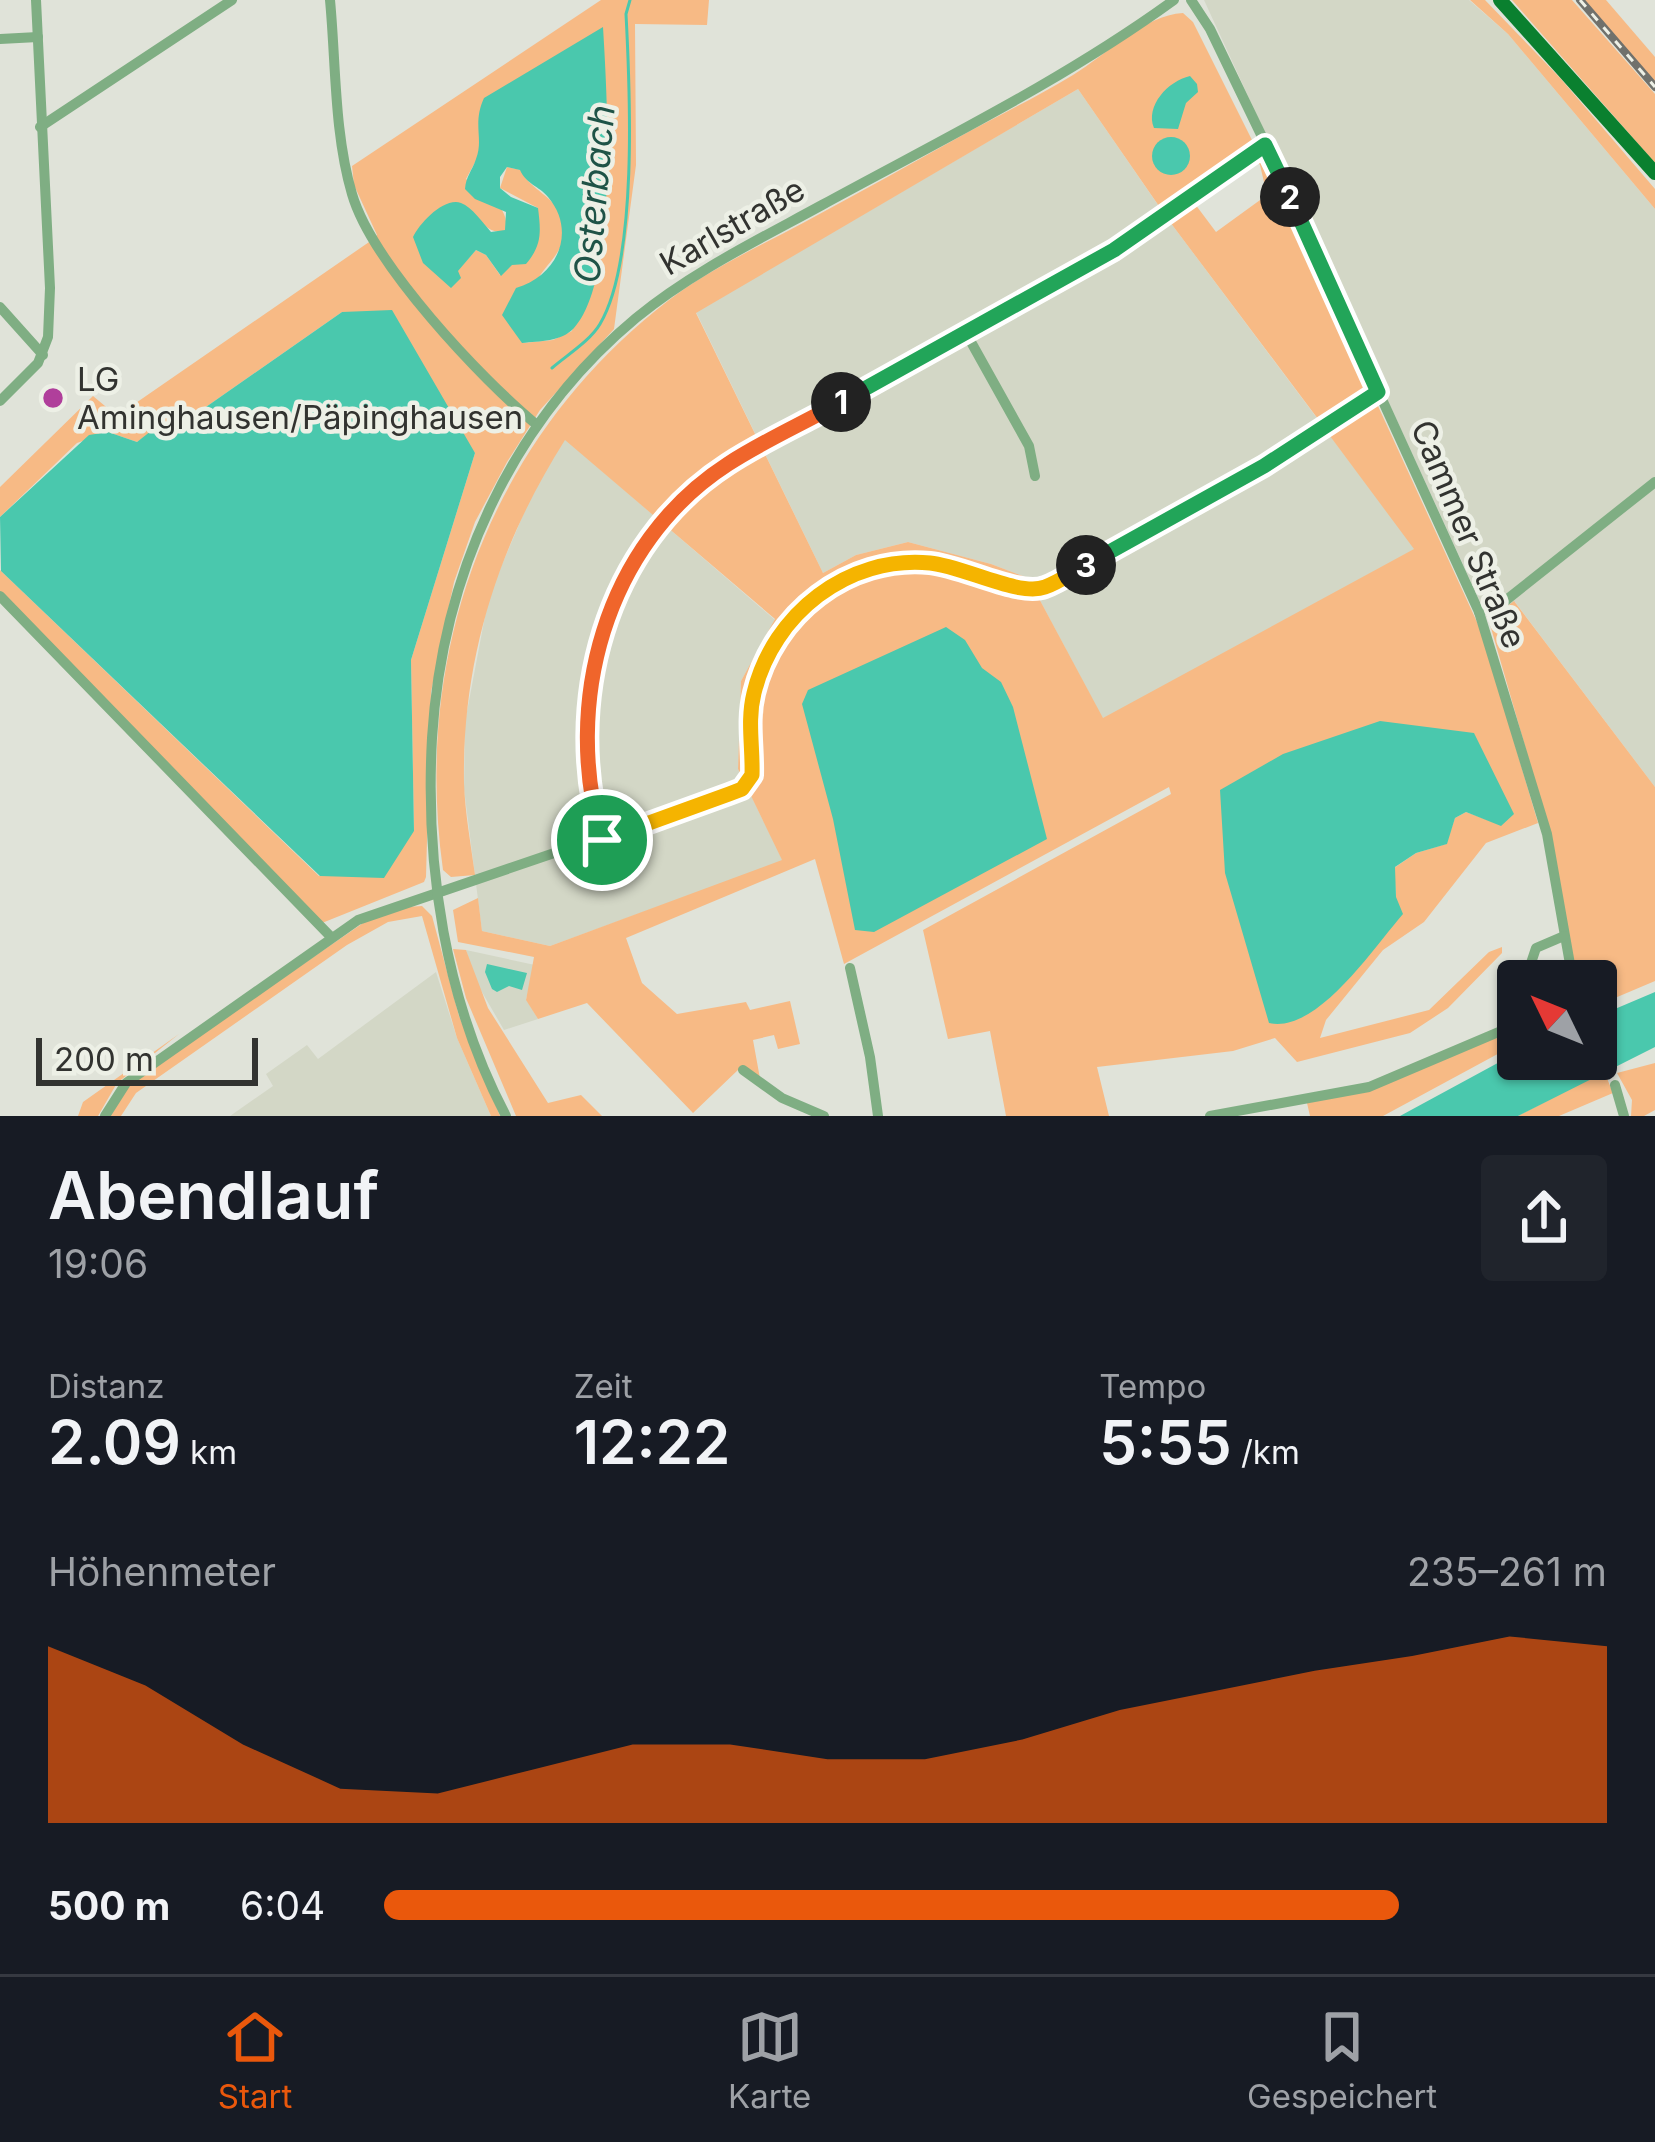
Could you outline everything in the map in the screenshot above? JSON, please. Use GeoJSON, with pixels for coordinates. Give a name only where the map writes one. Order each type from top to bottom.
{"type":"FeatureCollection","features":[{"type":"Feature","properties":{"kind":"main road"},"geometry":{"type":"LineString","coordinates":[[1506,5],[1655,173]]}},
{"type":"Feature","properties":{"kind":"street"},"geometry":{"type":"LineString","coordinates":[[0,400],[43,355],[48,337],[50,288],[36,0]]}},
{"type":"Feature","properties":{"kind":"street"},"geometry":{"type":"LineString","coordinates":[[40,127],[232,0]]}},
{"type":"Feature","properties":{"kind":"street"},"geometry":{"type":"LineString","coordinates":[[330,0],[346,164],[359,215],[467,360],[537,424]]}},
{"type":"Feature","properties":{"kind":"street","name":"Karlstraße"},"geometry":{"type":"LineString","coordinates":[[506,1116],[464,1013],[436,896],[430,772],[446,635],[458,586],[489,505],[537,424],[614,338],[684,284],[1086,60],[1174,0]]}},
{"type":"Feature","properties":{"kind":"street","name":"Cammer Straße"},"geometry":{"type":"LineString","coordinates":[[1191,0],[1210,29],[1265,145],[1479,612],[1547,834],[1569,960]]}},
{"type":"Feature","properties":{"kind":"street"},"geometry":{"type":"LineString","coordinates":[[0,38],[38,37]]}},
{"type":"Feature","properties":{"kind":"street"},"geometry":{"type":"LineString","coordinates":[[602,840],[586,770],[588,692],[608,618],[645,548],[677,508],[728,464],[1114,250],[1265,145]]}},
{"type":"Feature","properties":{"kind":"street"},"geometry":{"type":"LineString","coordinates":[[0,307],[43,355]]}},
{"type":"Feature","properties":{"kind":"street"},"geometry":{"type":"LineString","coordinates":[[966,333],[1029,446],[1035,476]]}},
{"type":"Feature","properties":{"kind":"street"},"geometry":{"type":"LineString","coordinates":[[105,1116],[126,1083],[331,937],[386,908],[602,840],[729,794],[747,783],[752,775],[750,716],[759,674],[779,634],[809,601],[830,587],[874,568],[917,562],[974,572],[1025,590],[1046,587],[1264,466],[1378,392]]}},
{"type":"Feature","properties":{"kind":"street"},"geometry":{"type":"LineString","coordinates":[[1479,612],[1505,601],[1655,482]]}},
{"type":"Feature","properties":{"kind":"street"},"geometry":{"type":"LineString","coordinates":[[0,596],[331,937]]}},
{"type":"Feature","properties":{"kind":"street"},"geometry":{"type":"LineString","coordinates":[[1532,960],[1536,948],[1564,936]]}},
{"type":"Feature","properties":{"kind":"street"},"geometry":{"type":"LineString","coordinates":[[850,968],[878,1116]]}},
{"type":"Feature","properties":{"kind":"street"},"geometry":{"type":"LineString","coordinates":[[1210,1116],[1313,1100],[1380,1083],[1497,1033]]}},
{"type":"Feature","properties":{"kind":"street"},"geometry":{"type":"LineString","coordinates":[[743,1070],[782,1098],[824,1116]]}},
{"type":"Feature","properties":{"kind":"street"},"geometry":{"type":"LineString","coordinates":[[1615,1084],[1624,1116]]}},
{"type":"Feature","properties":{"kind":"shaded area"},"geometry":{"type":"Polygon","coordinates":[[[601,0],[709,0],[707,25],[635,24],[636,165],[614,329],[540,410],[507,462],[475,522],[454,582],[431,692],[424,882],[322,923],[0,592],[0,570],[319,876],[414,831],[411,660],[475,453],[342,312],[173,430],[155,430],[137,442],[108,432],[77,443],[0,517],[0,487],[93,396],[117,416],[372,240],[377,235],[354,185],[352,166],[601,0]],[[609,135],[479,155],[466,179],[500,207],[506,230],[491,230],[473,213],[457,271],[476,250],[486,255],[500,275],[538,208],[500,188],[507,167],[521,170],[560,211],[565,230],[560,248],[534,287],[523,343],[553,340],[572,331],[609,135]]]}},
{"type":"Feature","properties":{"kind":"shaded area"},"geometry":{"type":"Polygon","coordinates":[[[1204,0],[1469,0],[1508,34],[1655,209],[1655,787],[1515,602],[1489,621],[1204,0]]]}},
{"type":"Feature","properties":{"kind":"shaded area"},"geometry":{"type":"Polygon","coordinates":[[[1470,0],[1485,0],[1561,79],[1655,189],[1655,209],[1508,34],[1470,0]]]}},
{"type":"Feature","properties":{"kind":"shaded area"},"geometry":{"type":"Polygon","coordinates":[[[1512,0],[1572,0],[1655,94],[1655,163],[1512,0]]]}},
{"type":"Feature","properties":{"kind":"shaded area"},"geometry":{"type":"Polygon","coordinates":[[[1583,0],[1606,0],[1655,57],[1655,82],[1583,0]]]}},
{"type":"Feature","properties":{"kind":"shaded area"},"geometry":{"type":"Polygon","coordinates":[[[1183,13],[1193,22],[1252,140],[1161,209],[1078,89],[696,313],[823,573],[856,555],[908,542],[1028,578],[1103,718],[1414,549],[1327,432],[1364,406],[1378,406],[1482,633],[1538,823],[1486,843],[1424,922],[1383,950],[1326,1020],[1320,1038],[1429,1010],[1489,952],[1502,947],[1502,953],[1448,1008],[1410,1033],[1297,1062],[1275,1038],[1233,1051],[1097,1067],[1109,1116],[1006,1116],[990,1031],[948,1039],[923,930],[1171,794],[1169,787],[844,964],[815,859],[626,938],[642,983],[677,1014],[746,1002],[750,1010],[790,1001],[800,1044],[778,1049],[774,1035],[753,1040],[761,1084],[739,1069],[693,1113],[587,1003],[538,1019],[526,1000],[534,957],[458,942],[453,910],[478,898],[482,931],[550,946],[782,860],[738,769],[741,681],[775,619],[565,440],[521,520],[489,604],[465,737],[464,783],[475,875],[451,877],[443,870],[437,788],[440,707],[454,628],[478,553],[512,482],[555,415],[607,354],[669,300],[734,259],[1060,82],[1140,28],[1183,13]],[[1474,734],[1269,1023],[1396,897],[1394,868],[1416,853],[1446,844],[1455,818],[1466,812],[1501,825],[1474,734]]]}},
{"type":"Feature","properties":{"kind":"shaded area"},"geometry":{"type":"Polygon","coordinates":[[[1078,89],[1167,218],[1415,549],[1103,719],[1028,578],[908,542],[856,555],[823,573],[696,312],[1078,89]]]}},
{"type":"Feature","properties":{"kind":"shaded area"},"geometry":{"type":"Polygon","coordinates":[[[1253,156],[1268,164],[1368,383],[1360,396],[1321,423],[1167,218],[1192,200],[1216,232],[1267,195],[1253,156]]]}},
{"type":"Feature","properties":{"kind":"shaded area"},"geometry":{"type":"Polygon","coordinates":[[[565,439],[775,620],[741,681],[738,769],[783,861],[550,946],[482,931],[464,789],[465,722],[489,595],[535,487],[565,439]]]}},
{"type":"Feature","properties":{"kind":"shaded area"},"geometry":{"type":"Polygon","coordinates":[[[1514,601],[1655,787],[1655,981],[1617,997],[1617,960],[1573,960],[1547,823],[1489,621],[1514,601]]]}},
{"type":"Feature","properties":{"kind":"shaded area"},"geometry":{"type":"Polygon","coordinates":[[[422,906],[432,916],[459,1016],[500,1116],[491,1116],[457,1038],[422,916],[388,922],[347,945],[136,1093],[121,1116],[108,1116],[120,1095],[141,1075],[366,921],[422,906]]]}},
{"type":"Feature","properties":{"kind":"shaded area"},"geometry":{"type":"Polygon","coordinates":[[[453,949],[466,950],[488,1008],[548,1103],[581,1095],[602,1116],[516,1116],[466,998],[453,949]]]}},
{"type":"Feature","properties":{"kind":"shaded area"},"geometry":{"type":"Polygon","coordinates":[[[466,950],[535,965],[526,999],[538,1019],[504,1030],[475,980],[466,950]]]}},
{"type":"Feature","properties":{"kind":"shaded area"},"geometry":{"type":"Polygon","coordinates":[[[436,972],[457,1038],[491,1116],[230,1116],[273,1086],[266,1074],[307,1045],[318,1059],[436,972]]]}},
{"type":"Feature","properties":{"kind":"shaded area"},"geometry":{"type":"Polygon","coordinates":[[[1497,1032],[1497,1054],[1383,1116],[1310,1116],[1307,1103],[1372,1089],[1497,1032]]]}},
{"type":"Feature","properties":{"kind":"shaded area"},"geometry":{"type":"Polygon","coordinates":[[[179,1034],[117,1083],[98,1116],[78,1116],[83,1102],[179,1034]]]}},
{"type":"Feature","properties":{"kind":"shaded area"},"geometry":{"type":"Polygon","coordinates":[[[1655,1063],[1655,1110],[1631,1116],[1632,1100],[1617,1073],[1655,1063]]]}},
{"type":"Feature","properties":{"kind":"shaded area"},"geometry":{"type":"Polygon","coordinates":[[[1587,1080],[1608,1080],[1613,1093],[1559,1116],[1518,1116],[1587,1080]]]}},
{"type":"Feature","properties":{"kind":"water"},"geometry":{"type":"Polygon","coordinates":[[[603,27],[607,184],[598,269],[588,303],[569,333],[522,343],[502,315],[516,288],[543,274],[552,263],[562,238],[557,210],[544,193],[520,170],[507,167],[500,177],[500,188],[511,197],[538,208],[540,231],[526,264],[512,265],[501,276],[486,255],[476,250],[451,288],[423,263],[413,237],[433,212],[454,202],[469,208],[491,232],[505,230],[506,212],[475,199],[465,189],[478,152],[484,98],[603,27]]]}},
{"type":"Feature","properties":{"kind":"water"},"geometry":{"type":"Polygon","coordinates":[[[1190,76],[1198,92],[1186,103],[1178,129],[1154,128],[1153,111],[1160,96],[1190,76]]]}},
{"type":"Feature","properties":{"kind":"water"},"geometry":{"type":"Polygon","coordinates":[[[1171,137],[1184,143],[1190,156],[1184,169],[1171,175],[1158,169],[1152,156],[1158,143],[1171,137]]]}},
{"type":"Feature","properties":{"kind":"water"},"geometry":{"type":"Polygon","coordinates":[[[392,310],[475,453],[411,660],[414,831],[384,878],[320,876],[1,571],[0,517],[89,435],[108,432],[137,442],[151,431],[173,430],[342,312],[392,310]]]}},
{"type":"Feature","properties":{"kind":"water"},"geometry":{"type":"Polygon","coordinates":[[[946,627],[965,640],[982,668],[1001,682],[1013,707],[1047,839],[874,932],[855,930],[833,819],[802,704],[808,690],[946,627]]]}},
{"type":"Feature","properties":{"kind":"water"},"geometry":{"type":"Polygon","coordinates":[[[1380,721],[1474,733],[1514,814],[1501,826],[1466,812],[1455,818],[1447,844],[1416,853],[1395,867],[1396,897],[1403,914],[1361,966],[1306,1015],[1287,1023],[1269,1023],[1225,873],[1220,790],[1283,754],[1380,721]]]}},
{"type":"Feature","properties":{"kind":"water"},"geometry":{"type":"Polygon","coordinates":[[[487,964],[527,973],[522,990],[492,989],[487,964]]]}},
{"type":"Feature","properties":{"kind":"water"},"geometry":{"type":"Polygon","coordinates":[[[1655,992],[1655,1047],[1617,1066],[1617,1008],[1655,992]]]}},
{"type":"Feature","properties":{"kind":"water"},"geometry":{"type":"Polygon","coordinates":[[[1497,1063],[1497,1080],[1589,1080],[1518,1116],[1400,1116],[1497,1063]]]}},
{"type":"Feature","properties":{"kind":"waterway","name":"Osterbach"},"geometry":{"type":"LineString","coordinates":[[552,368],[600,324],[621,259],[629,174],[626,14],[630,0]]}},
{"type":"Feature","properties":{"kind":"railway"},"geometry":{"type":"LineString","coordinates":[[1580,0],[1655,87]]}},
{"type":"Feature","properties":{"kind":"place","name":"LG Aminghausen/Päpinghausen"},"geometry":{"type":"Point","coordinates":[53,398]}},
{"type":"Feature","properties":{"kind":"route"},"geometry":{"type":"LineString","coordinates":[[1265,145],[1378,392],[1264,466],[1046,587],[1025,590],[974,572],[917,562],[874,568],[830,587],[792,618],[767,655],[750,716],[752,775],[742,789],[602,840],[585,755],[592,669],[608,618],[631,569],[677,508],[728,464],[1114,250],[1265,145]]}}]}
